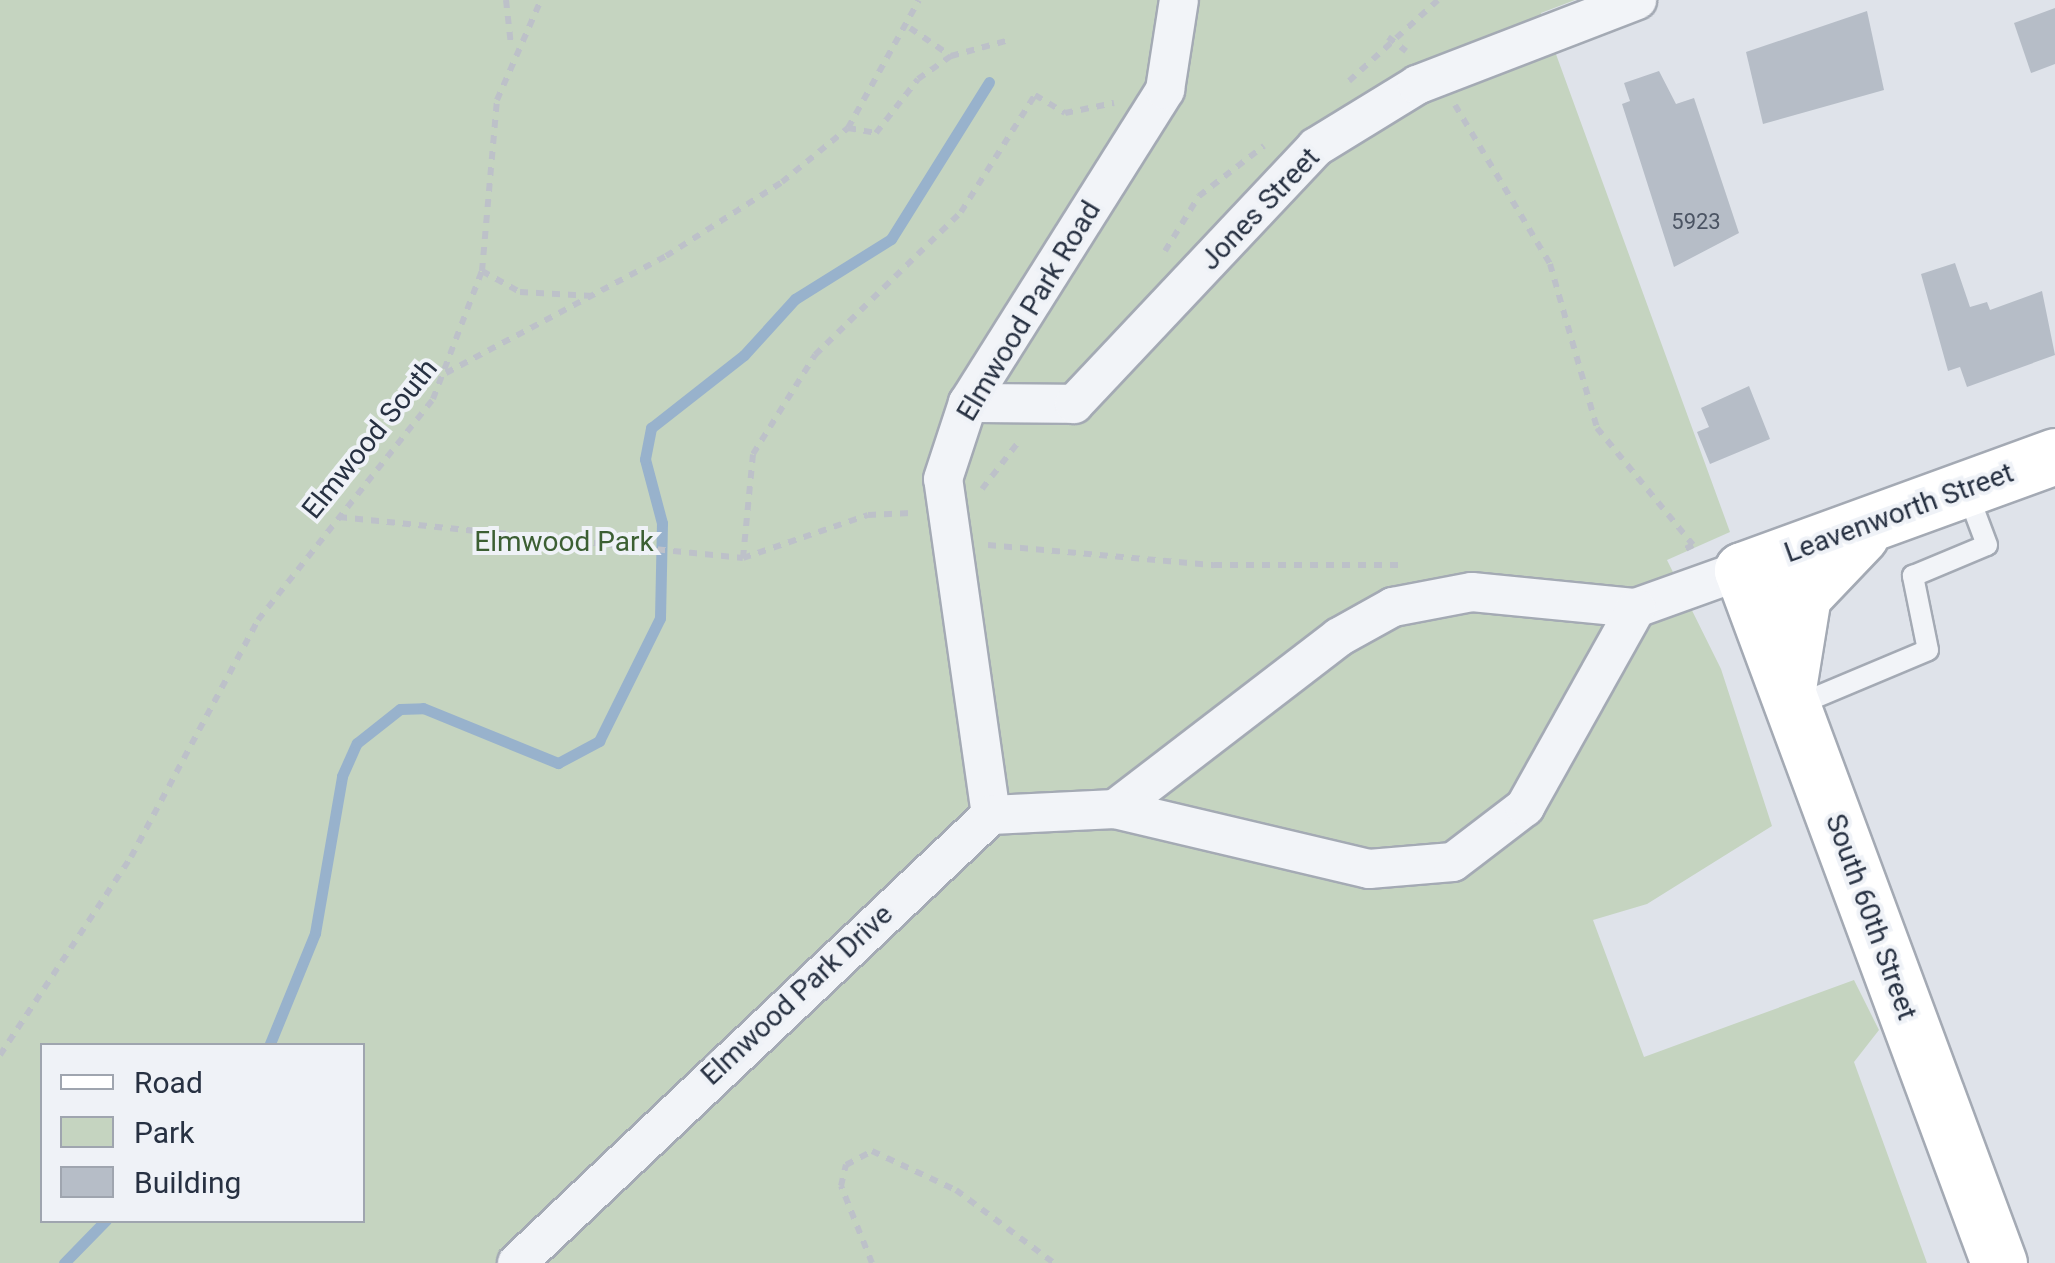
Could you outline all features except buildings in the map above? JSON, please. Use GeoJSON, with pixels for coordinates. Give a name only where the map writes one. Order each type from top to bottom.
{"type":"FeatureCollection","features":[{"type":"Feature","properties":{"kind":"main road","name":"Leavenworth Street"},"geometry":{"type":"LineString","coordinates":[[1742,570],[2055,456]]}},
{"type":"Feature","properties":{"kind":"main road"},"geometry":{"type":"LineString","coordinates":[[1791,701],[1803,596],[1880,520]]}},
{"type":"Feature","properties":{"kind":"main road","name":"South 60th Street"},"geometry":{"type":"LineString","coordinates":[[1742,570],[1999,1263]]}},
{"type":"Feature","properties":{"kind":"street","name":"Elmwood Park Road"},"geometry":{"type":"LineString","coordinates":[[991,815],[941,512],[968,403],[1165,90],[1179,0]]}},
{"type":"Feature","properties":{"kind":"street","name":"Jones Street"},"geometry":{"type":"LineString","coordinates":[[968,403],[1051,409],[1090,393],[1286,174],[1347,126],[1434,77],[1636,0]]}},
{"type":"Feature","properties":{"kind":"street"},"geometry":{"type":"LineString","coordinates":[[1115,809],[1339,637],[1394,608],[1472,592],[1636,608],[1742,570]]}},
{"type":"Feature","properties":{"kind":"street"},"geometry":{"type":"LineString","coordinates":[[991,815],[1115,809],[1369,869],[1453,862],[1524,807],[1636,608]]}},
{"type":"Feature","properties":{"kind":"street","name":"Elmwood Park Drive"},"geometry":{"type":"LineString","coordinates":[[517,1263],[991,815]]}},
{"type":"Feature","properties":{"kind":"lane"},"geometry":{"type":"LineString","coordinates":[[1791,701],[1928,650],[1913,576],[1987,545],[1966,489]]}},
{"type":"Feature","properties":{"kind":"path"},"geometry":{"type":"LineString","coordinates":[[445,374],[482,270],[488,150],[510,52],[506,0]]}},
{"type":"Feature","properties":{"kind":"path"},"geometry":{"type":"LineString","coordinates":[[510,52],[541,0]]}},
{"type":"Feature","properties":{"kind":"path","name":"Elmwood South"},"geometry":{"type":"LineString","coordinates":[[0,1054],[130,858],[258,620],[418,422],[445,374],[595,296],[782,182],[848,128],[910,28],[919,0]]}},
{"type":"Feature","properties":{"kind":"path"},"geometry":{"type":"LineString","coordinates":[[1438,0],[1388,37],[1434,77],[1550,264],[1597,428],[1693,544],[1666,560]]}},
{"type":"Feature","properties":{"kind":"path"},"geometry":{"type":"LineString","coordinates":[[910,28],[951,56]]}},
{"type":"Feature","properties":{"kind":"path"},"geometry":{"type":"LineString","coordinates":[[848,128],[876,134],[909,88],[951,56],[1009,40]]}},
{"type":"Feature","properties":{"kind":"path"},"geometry":{"type":"LineString","coordinates":[[743,558],[753,454],[814,355],[961,212],[1035,94],[1065,113],[1121,100]]}},
{"type":"Feature","properties":{"kind":"path"},"geometry":{"type":"LineString","coordinates":[[482,270],[520,292],[595,296]]}},
{"type":"Feature","properties":{"kind":"path"},"geometry":{"type":"LineString","coordinates":[[338,517],[743,558],[842,524]]}},
{"type":"Feature","properties":{"kind":"path"},"geometry":{"type":"LineString","coordinates":[[985,530],[988,548],[1103,558],[1413,565]]}},
{"type":"Feature","properties":{"kind":"path"},"geometry":{"type":"LineString","coordinates":[[872,1263],[842,1186],[846,1165],[872,1151],[956,1190],[1054,1263]]}},
{"type":"Feature","properties":{"kind":"green space","name":"Elmwood Park"},"geometry":{"type":"Polygon","coordinates":[[[0,0],[1575,0],[1541,13],[1730,532],[1667,560],[1721,669],[1772,826],[1647,904],[1593,920],[1644,1057],[1854,980],[1879,1030],[1854,1062],[1927,1263],[0,1263],[0,0]]]}},
{"type":"Feature","properties":{"kind":"waterway"},"geometry":{"type":"LineString","coordinates":[[270,1043],[315,933],[342,776],[357,743],[400,709],[423,708],[558,763],[599,741],[660,618],[662,523],[645,459],[651,428],[744,355],[795,299],[891,239],[989,82]]}},
{"type":"Feature","properties":{"kind":"waterway"},"geometry":{"type":"LineString","coordinates":[[64,1263],[103,1223]]}}]}
